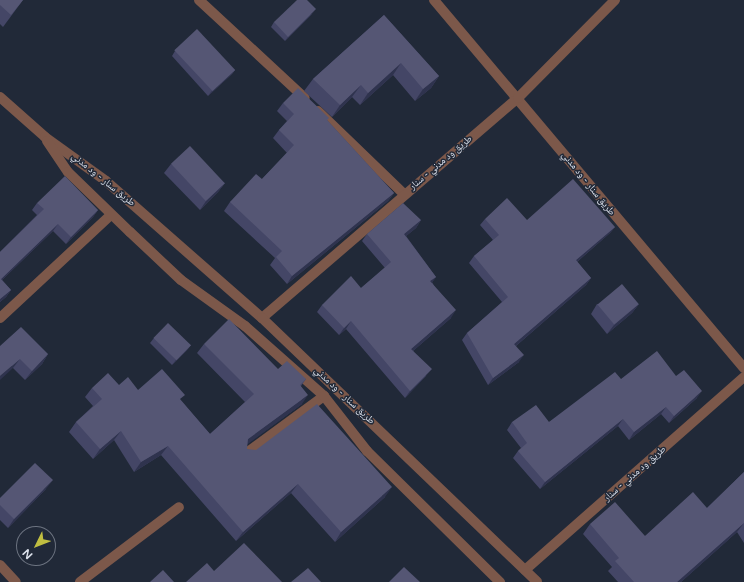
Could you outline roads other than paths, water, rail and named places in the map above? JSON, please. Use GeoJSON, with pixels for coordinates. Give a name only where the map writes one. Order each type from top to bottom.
{"type":"FeatureCollection","features":[{"type":"Feature","properties":{"kind":"street"},"geometry":{"type":"LineString","coordinates":[[199,0],[404,194]]}},
{"type":"Feature","properties":{"kind":"street","name":"طريق سنار - ود مدني"},"geometry":{"type":"LineString","coordinates":[[434,0],[744,368]]}},
{"type":"Feature","properties":{"kind":"street","name":"طريق ود مدني - سنار"},"geometry":{"type":"LineString","coordinates":[[262,318],[404,194],[518,98],[615,0]]}},
{"type":"Feature","properties":{"kind":"street"},"geometry":{"type":"LineString","coordinates":[[0,96],[44,137]]}},
{"type":"Feature","properties":{"kind":"street","name":"طريق سنار - ود مدني"},"geometry":{"type":"LineString","coordinates":[[44,137],[68,172],[181,280],[245,326],[324,396],[367,451],[500,582]]}},
{"type":"Feature","properties":{"kind":"street","name":"طريق سنار - ود مدني"},"geometry":{"type":"LineString","coordinates":[[44,137],[81,160],[262,318],[537,582]]}},
{"type":"Feature","properties":{"kind":"street"},"geometry":{"type":"LineString","coordinates":[[0,318],[112,215]]}},
{"type":"Feature","properties":{"kind":"street","name":"طريق ود مدني - سنار"},"geometry":{"type":"LineString","coordinates":[[525,570],[744,377]]}},
{"type":"Feature","properties":{"kind":"street"},"geometry":{"type":"LineString","coordinates":[[245,454],[324,396]]}},
{"type":"Feature","properties":{"kind":"street"},"geometry":{"type":"LineString","coordinates":[[80,582],[179,506]]}},
{"type":"Feature","properties":{"kind":"street"},"geometry":{"type":"LineString","coordinates":[[0,565],[16,582]]}}]}
